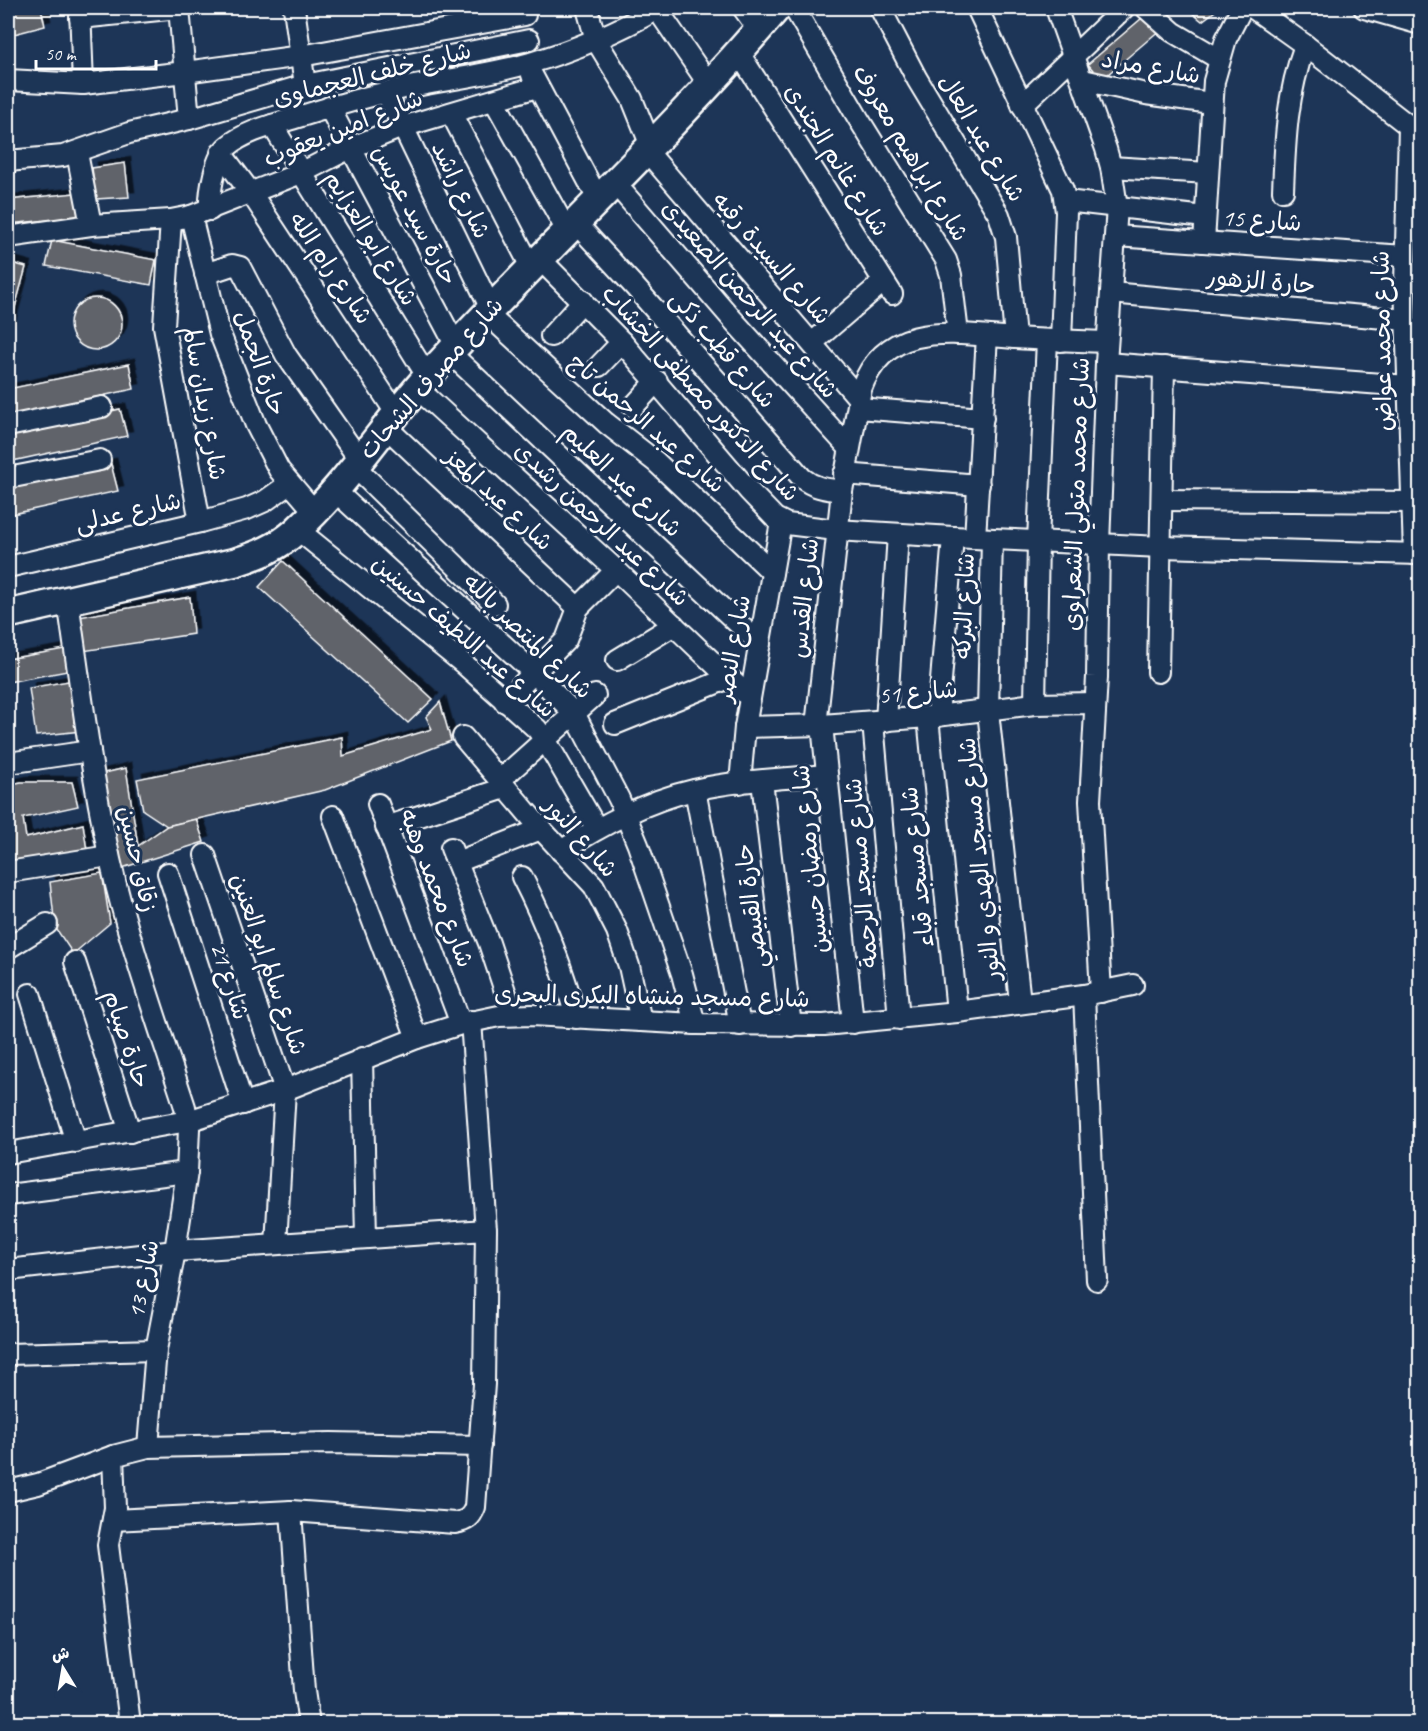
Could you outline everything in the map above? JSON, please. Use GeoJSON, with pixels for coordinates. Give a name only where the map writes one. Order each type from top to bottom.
{"type":"FeatureCollection","features":[{"type":"Feature","properties":{"kind":"street"},"geometry":{"type":"LineString","coordinates":[[83,84],[80,13],[179,8],[189,119]]}},
{"type":"Feature","properties":{"kind":"street"},"geometry":{"type":"LineString","coordinates":[[294,8],[305,85]]}},
{"type":"Feature","properties":{"kind":"street","name":"شارع السيدة رقيه"},"geometry":{"type":"LineString","coordinates":[[587,8],[597,40],[632,99],[648,148],[812,343],[859,403]]}},
{"type":"Feature","properties":{"kind":"street"},"geometry":{"type":"LineString","coordinates":[[658,8],[710,86]]}},
{"type":"Feature","properties":{"kind":"street","name":"شارع خلف العجماوى"},"geometry":{"type":"LineString","coordinates":[[221,153],[238,139],[273,125],[328,108],[386,92],[529,63],[597,40],[658,8]]}},
{"type":"Feature","properties":{"kind":"street"},"geometry":{"type":"LineString","coordinates":[[743,8],[759,30]]}},
{"type":"Feature","properties":{"kind":"street","name":"شارع مصرف الشحات"},"geometry":{"type":"LineString","coordinates":[[8,614],[252,557],[282,543],[306,520],[357,462],[422,382],[571,226],[710,86],[777,8]]}},
{"type":"Feature","properties":{"kind":"street","name":"شارع ابراهيم معروف"},"geometry":{"type":"LineString","coordinates":[[795,8],[858,118],[946,260],[951,275],[958,334]]}},
{"type":"Feature","properties":{"kind":"street","name":"شارع عبد العال"},"geometry":{"type":"LineString","coordinates":[[880,8],[917,79],[999,215],[1006,237],[1015,338]]}},
{"type":"Feature","properties":{"kind":"street"},"geometry":{"type":"LineString","coordinates":[[977,8],[1060,181],[1066,201],[1038,541],[1035,704]]}},
{"type":"Feature","properties":{"kind":"street","name":"شارع محمد متولي الشعراوى"},"geometry":{"type":"LineString","coordinates":[[1056,8],[1072,57],[1083,80],[1111,167],[1117,207],[1106,363],[1090,801],[1097,1280]]}},
{"type":"Feature","properties":{"kind":"street"},"geometry":{"type":"LineString","coordinates":[[1022,105],[1124,8]]}},
{"type":"Feature","properties":{"kind":"street"},"geometry":{"type":"LineString","coordinates":[[1146,8],[1173,32],[1219,59]]}},
{"type":"Feature","properties":{"kind":"street"},"geometry":{"type":"LineString","coordinates":[[1204,242],[1211,103],[1219,59],[1226,39],[1242,8]]}},
{"type":"Feature","properties":{"kind":"street"},"geometry":{"type":"LineString","coordinates":[[1253,8],[1415,130]]}},
{"type":"Feature","properties":{"kind":"street"},"geometry":{"type":"LineString","coordinates":[[1364,8],[1420,24]]}},
{"type":"Feature","properties":{"kind":"street"},"geometry":{"type":"LineString","coordinates":[[8,80],[83,84],[185,72],[301,56],[524,11]]}},
{"type":"Feature","properties":{"kind":"street","name":"شارع عبد الرحمن الصعيدى"},"geometry":{"type":"LineString","coordinates":[[524,11],[529,40],[530,73],[606,191],[733,320],[849,448]]}},
{"type":"Feature","properties":{"kind":"street"},"geometry":{"type":"LineString","coordinates":[[8,161],[77,153],[129,133],[189,119],[305,85],[529,40]]}},
{"type":"Feature","properties":{"kind":"street"},"geometry":{"type":"LineString","coordinates":[[1283,191],[1289,97],[1305,45]]}},
{"type":"Feature","properties":{"kind":"street","name":"شارع غانم الجندى"},"geometry":{"type":"LineString","coordinates":[[739,53],[887,288],[812,343]]}},
{"type":"Feature","properties":{"kind":"street","name":"شارع مراد"},"geometry":{"type":"LineString","coordinates":[[1083,80],[1146,94],[1211,103]]}},
{"type":"Feature","properties":{"kind":"street","name":"شارع امين يعقوب"},"geometry":{"type":"LineString","coordinates":[[171,220],[201,213],[301,173],[350,148],[402,128],[537,87]]}},
{"type":"Feature","properties":{"kind":"street","name":"شارع راشد"},"geometry":{"type":"LineString","coordinates":[[386,92],[489,312]]}},
{"type":"Feature","properties":{"kind":"street","name":"شارع قطب ذكى"},"geometry":{"type":"LineString","coordinates":[[494,100],[571,226],[635,287],[802,478],[820,488],[843,482],[979,485]]}},
{"type":"Feature","properties":{"kind":"street","name":"حارة سيد عويس"},"geometry":{"type":"LineString","coordinates":[[328,108],[453,350]]}},
{"type":"Feature","properties":{"kind":"street","name":"شارع الدكتور مصطفى الخشاب"},"geometry":{"type":"LineString","coordinates":[[451,113],[536,263],[583,301],[622,342],[729,469],[781,522],[794,526],[836,530],[953,537],[1161,547],[1417,554]]}},
{"type":"Feature","properties":{"kind":"street","name":"شارع ابو العزايم"},"geometry":{"type":"LineString","coordinates":[[273,125],[422,382]]}},
{"type":"Feature","properties":{"kind":"street","name":"شارع محمد عواض"},"geometry":{"type":"LineString","coordinates":[[1415,130],[1413,214],[1405,256],[1413,285],[1406,320],[1412,502],[1417,554]]}},
{"type":"Feature","properties":{"kind":"street"},"geometry":{"type":"LineString","coordinates":[[77,153],[91,225]]}},
{"type":"Feature","properties":{"kind":"street"},"geometry":{"type":"LineString","coordinates":[[201,213],[210,193],[221,153]]}},
{"type":"Feature","properties":{"kind":"street","name":"شارع رام الله"},"geometry":{"type":"LineString","coordinates":[[221,153],[251,193],[391,419]]}},
{"type":"Feature","properties":{"kind":"street"},"geometry":{"type":"LineString","coordinates":[[1111,167],[1208,173]]}},
{"type":"Feature","properties":{"kind":"street"},"geometry":{"type":"LineString","coordinates":[[1066,201],[1206,217]]}},
{"type":"Feature","properties":{"kind":"street","name":"حارة الجمل"},"geometry":{"type":"LineString","coordinates":[[201,213],[205,274],[220,334],[251,415],[306,520]]}},
{"type":"Feature","properties":{"kind":"street"},"geometry":{"type":"LineString","coordinates":[[8,237],[91,225],[171,220]]}},
{"type":"Feature","properties":{"kind":"street","name":"شارع زيدان سالم"},"geometry":{"type":"LineString","coordinates":[[171,220],[165,334],[200,522]]}},
{"type":"Feature","properties":{"kind":"street","name":"شارع 15"},"geometry":{"type":"LineString","coordinates":[[1116,236],[1405,256]]}},
{"type":"Feature","properties":{"kind":"street"},"geometry":{"type":"LineString","coordinates":[[205,274],[232,265],[240,267],[286,355],[357,462],[495,604]]}},
{"type":"Feature","properties":{"kind":"street","name":"حارة الزهور"},"geometry":{"type":"LineString","coordinates":[[1111,293],[1406,320]]}},
{"type":"Feature","properties":{"kind":"street"},"geometry":{"type":"LineString","coordinates":[[551,336],[583,301]]}},
{"type":"Feature","properties":{"kind":"street","name":"شارع عبد الرحمن تاج"},"geometry":{"type":"LineString","coordinates":[[489,312],[606,423],[656,462],[772,572]]}},
{"type":"Feature","properties":{"kind":"street","name":"شارع القدس"},"geometry":{"type":"LineString","coordinates":[[819,726],[836,530],[849,448],[866,376],[886,351],[900,342],[915,337],[958,334],[1107,342]]}},
{"type":"Feature","properties":{"kind":"street","name":"شارع البركه"},"geometry":{"type":"LineString","coordinates":[[987,336],[979,485],[984,538],[988,711]]}},
{"type":"Feature","properties":{"kind":"street"},"geometry":{"type":"LineString","coordinates":[[599,366],[622,342]]}},
{"type":"Feature","properties":{"kind":"street","name":"شارع عبد العليم"},"geometry":{"type":"LineString","coordinates":[[453,350],[760,644]]}},
{"type":"Feature","properties":{"kind":"street"},"geometry":{"type":"LineString","coordinates":[[1106,363],[1408,386]]}},
{"type":"Feature","properties":{"kind":"street"},"geometry":{"type":"LineString","coordinates":[[1158,672],[1164,368]]}},
{"type":"Feature","properties":{"kind":"street"},"geometry":{"type":"LineString","coordinates":[[633,407],[657,381]]}},
{"type":"Feature","properties":{"kind":"street","name":"شارع عبد الرحمن رشدى"},"geometry":{"type":"LineString","coordinates":[[422,382],[750,698]]}},
{"type":"Feature","properties":{"kind":"street"},"geometry":{"type":"LineString","coordinates":[[859,403],[983,418]]}},
{"type":"Feature","properties":{"kind":"street"},"geometry":{"type":"LineString","coordinates":[[8,426],[102,407]]}},
{"type":"Feature","properties":{"kind":"street","name":"شارع عبد المعز"},"geometry":{"type":"LineString","coordinates":[[391,419],[578,608]]}},
{"type":"Feature","properties":{"kind":"street"},"geometry":{"type":"LineString","coordinates":[[8,478],[100,460]]}},
{"type":"Feature","properties":{"kind":"street","name":"شارع عدلى"},"geometry":{"type":"LineString","coordinates":[[8,567],[200,522],[256,506],[289,484]]}},
{"type":"Feature","properties":{"kind":"street","name":"شارع المنتصر بالله"},"geometry":{"type":"LineString","coordinates":[[333,489],[534,673],[574,713],[626,814],[682,974],[694,1024]]}},
{"type":"Feature","properties":{"kind":"street"},"geometry":{"type":"LineString","coordinates":[[1162,500],[1412,502]]}},
{"type":"Feature","properties":{"kind":"street","name":"شارع عبد اللطيف حسنين"},"geometry":{"type":"LineString","coordinates":[[306,520],[537,729],[597,829]]}},
{"type":"Feature","properties":{"kind":"street","name":"شارع النصر"},"geometry":{"type":"LineString","coordinates":[[740,783],[745,727],[781,522]]}},
{"type":"Feature","properties":{"kind":"street","name":"شارع مسجد الرحمة"},"geometry":{"type":"LineString","coordinates":[[898,534],[880,721],[899,1019]]}},
{"type":"Feature","properties":{"kind":"street","name":"شارع مسجد قباء"},"geometry":{"type":"LineString","coordinates":[[953,537],[933,717],[957,1012]]}},
{"type":"Feature","properties":{"kind":"street"},"geometry":{"type":"LineString","coordinates":[[505,702],[566,639],[578,608],[616,570]]}},
{"type":"Feature","properties":{"kind":"street","name":"زقاق حسين"},"geometry":{"type":"LineString","coordinates":[[68,601],[90,751],[110,856],[131,938],[188,1121]]}},
{"type":"Feature","properties":{"kind":"street"},"geometry":{"type":"LineString","coordinates":[[617,660],[674,625]]}},
{"type":"Feature","properties":{"kind":"street"},"geometry":{"type":"LineString","coordinates":[[615,724],[729,678]]}},
{"type":"Feature","properties":{"kind":"street"},"geometry":{"type":"LineString","coordinates":[[386,827],[502,784],[545,740],[595,695]]}},
{"type":"Feature","properties":{"kind":"street","name":"شارع 51"},"geometry":{"type":"LineString","coordinates":[[745,727],[819,726],[933,717],[1035,704],[1095,703]]}},
{"type":"Feature","properties":{"kind":"street","name":"شارع مسجد الهدي و النور"},"geometry":{"type":"LineString","coordinates":[[988,711],[1020,1002]]}},
{"type":"Feature","properties":{"kind":"street","name":"شارع رمضان حسين"},"geometry":{"type":"LineString","coordinates":[[819,726],[853,1023]]}},
{"type":"Feature","properties":{"kind":"street","name":"شارع النور"},"geometry":{"type":"LineString","coordinates":[[463,737],[541,829],[594,886],[607,908],[629,966],[641,1021]]}},
{"type":"Feature","properties":{"kind":"street"},"geometry":{"type":"LineString","coordinates":[[8,763],[90,751]]}},
{"type":"Feature","properties":{"kind":"street"},"geometry":{"type":"LineString","coordinates":[[561,850],[626,814],[695,790],[762,780],[826,775]]}},
{"type":"Feature","properties":{"kind":"street","name":"حارة القبيصي"},"geometry":{"type":"LineString","coordinates":[[762,780],[791,1026]]}},
{"type":"Feature","properties":{"kind":"street"},"geometry":{"type":"LineString","coordinates":[[695,790],[740,1025]]}},
{"type":"Feature","properties":{"kind":"street","name":"شارع محمد وهبه"},"geometry":{"type":"LineString","coordinates":[[291,1511],[455,1523],[465,1521],[472,1515],[475,1507],[484,1384],[486,1230],[466,1022],[378,804]]}},
{"type":"Feature","properties":{"kind":"street"},"geometry":{"type":"LineString","coordinates":[[333,816],[417,1038]]}},
{"type":"Feature","properties":{"kind":"street"},"geometry":{"type":"LineString","coordinates":[[513,1015],[489,943],[454,855],[541,829]]}},
{"type":"Feature","properties":{"kind":"street","name":"شارع سالم ابو العنين"},"geometry":{"type":"LineString","coordinates":[[205,855],[285,1090]]}},
{"type":"Feature","properties":{"kind":"street"},"geometry":{"type":"LineString","coordinates":[[8,872],[110,856]]}},
{"type":"Feature","properties":{"kind":"street","name":"شارع 21"},"geometry":{"type":"LineString","coordinates":[[168,873],[243,1104]]}},
{"type":"Feature","properties":{"kind":"street"},"geometry":{"type":"LineString","coordinates":[[522,877],[548,932],[576,1018]]}},
{"type":"Feature","properties":{"kind":"street"},"geometry":{"type":"LineString","coordinates":[[8,948],[47,924]]}},
{"type":"Feature","properties":{"kind":"street","name":"حارة صيام"},"geometry":{"type":"LineString","coordinates":[[75,962],[130,1132]]}},
{"type":"Feature","properties":{"kind":"street","name":"شارع مسجد منشاه البكرى البحرى"},"geometry":{"type":"LineString","coordinates":[[8,1153],[188,1121],[285,1090],[362,1058],[466,1022],[513,1015],[694,1024],[791,1026],[899,1019],[1133,986]]}},
{"type":"Feature","properties":{"kind":"street"},"geometry":{"type":"LineString","coordinates":[[30,994],[76,1142]]}},
{"type":"Feature","properties":{"kind":"street"},"geometry":{"type":"LineString","coordinates":[[362,1058],[366,1238]]}},
{"type":"Feature","properties":{"kind":"street"},"geometry":{"type":"LineString","coordinates":[[276,1244],[285,1090]]}},
{"type":"Feature","properties":{"kind":"street","name":"شارع 13"},"geometry":{"type":"LineString","coordinates":[[148,1447],[156,1350],[187,1172],[188,1121]]}},
{"type":"Feature","properties":{"kind":"street"},"geometry":{"type":"LineString","coordinates":[[8,1196],[187,1172]]}},
{"type":"Feature","properties":{"kind":"street"},"geometry":{"type":"LineString","coordinates":[[8,1270],[175,1251],[486,1230]]}},
{"type":"Feature","properties":{"kind":"street"},"geometry":{"type":"LineString","coordinates":[[8,1354],[156,1350]]}},
{"type":"Feature","properties":{"kind":"street"},"geometry":{"type":"LineString","coordinates":[[8,1491],[38,1484],[113,1456],[148,1447],[331,1443],[480,1446]]}},
{"type":"Feature","properties":{"kind":"street"},"geometry":{"type":"LineString","coordinates":[[113,1456],[115,1508],[108,1545],[130,1724]]}},
{"type":"Feature","properties":{"kind":"street"},"geometry":{"type":"LineString","coordinates":[[113,1520],[291,1511],[304,1691],[309,1724]]}},
{"type":"Feature","properties":{"kind":"building"},"geometry":{"type":"Polygon","coordinates":[[[10,8],[41,8],[45,26],[14,34],[10,8]]]}},
{"type":"Feature","properties":{"kind":"building"},"geometry":{"type":"Polygon","coordinates":[[[1186,8],[1219,8],[1202,21],[1186,8]]]}},
{"type":"Feature","properties":{"kind":"building"},"geometry":{"type":"Polygon","coordinates":[[[1148,13],[1161,29],[1101,80],[1088,64],[1148,13]]]}},
{"type":"Feature","properties":{"kind":"building"},"geometry":{"type":"Polygon","coordinates":[[[125,163],[129,197],[96,199],[92,168],[125,163]]]}},
{"type":"Feature","properties":{"kind":"building"},"geometry":{"type":"Polygon","coordinates":[[[75,193],[79,217],[8,224],[8,200],[75,193]]]}},
{"type":"Feature","properties":{"kind":"building"},"geometry":{"type":"Polygon","coordinates":[[[52,240],[156,260],[151,285],[46,266],[52,240]]]}},
{"type":"Feature","properties":{"kind":"building"},"geometry":{"type":"Polygon","coordinates":[[[8,262],[26,267],[8,333],[8,262]]]}},
{"type":"Feature","properties":{"kind":"building"},"geometry":{"type":"Polygon","coordinates":[[[91,298],[101,298],[115,305],[122,324],[115,343],[101,350],[91,350],[81,346],[74,339],[70,329],[70,319],[74,309],[81,302],[91,298]]]}},
{"type":"Feature","properties":{"kind":"building"},"geometry":{"type":"Polygon","coordinates":[[[129,364],[134,389],[8,416],[8,389],[129,364]]]}},
{"type":"Feature","properties":{"kind":"building"},"geometry":{"type":"Polygon","coordinates":[[[120,409],[127,436],[8,462],[8,435],[120,409]]]}},
{"type":"Feature","properties":{"kind":"building"},"geometry":{"type":"Polygon","coordinates":[[[111,464],[118,491],[8,515],[8,487],[111,464]]]}},
{"type":"Feature","properties":{"kind":"building"},"geometry":{"type":"Polygon","coordinates":[[[283,561],[433,699],[408,723],[259,587],[283,561]]]}},
{"type":"Feature","properties":{"kind":"building"},"geometry":{"type":"Polygon","coordinates":[[[190,597],[193,634],[83,651],[79,617],[190,597]]]}},
{"type":"Feature","properties":{"kind":"building"},"geometry":{"type":"Polygon","coordinates":[[[70,648],[73,670],[8,682],[8,659],[70,648]]]}},
{"type":"Feature","properties":{"kind":"building"},"geometry":{"type":"Polygon","coordinates":[[[74,680],[81,731],[36,736],[29,688],[74,680]]]}},
{"type":"Feature","properties":{"kind":"building"},"geometry":{"type":"Polygon","coordinates":[[[440,702],[451,741],[325,790],[167,826],[143,810],[137,779],[342,737],[343,756],[432,729],[426,717],[440,702]]]}},
{"type":"Feature","properties":{"kind":"building"},"geometry":{"type":"Polygon","coordinates":[[[126,768],[138,846],[167,826],[196,819],[204,842],[122,868],[100,774],[126,768]]]}},
{"type":"Feature","properties":{"kind":"building"},"geometry":{"type":"Polygon","coordinates":[[[21,782],[72,782],[78,806],[23,818],[26,838],[83,824],[87,851],[10,867],[8,785],[21,782]]]}},
{"type":"Feature","properties":{"kind":"building"},"geometry":{"type":"Polygon","coordinates":[[[102,873],[110,923],[73,954],[55,927],[50,882],[102,873]]]}}]}
